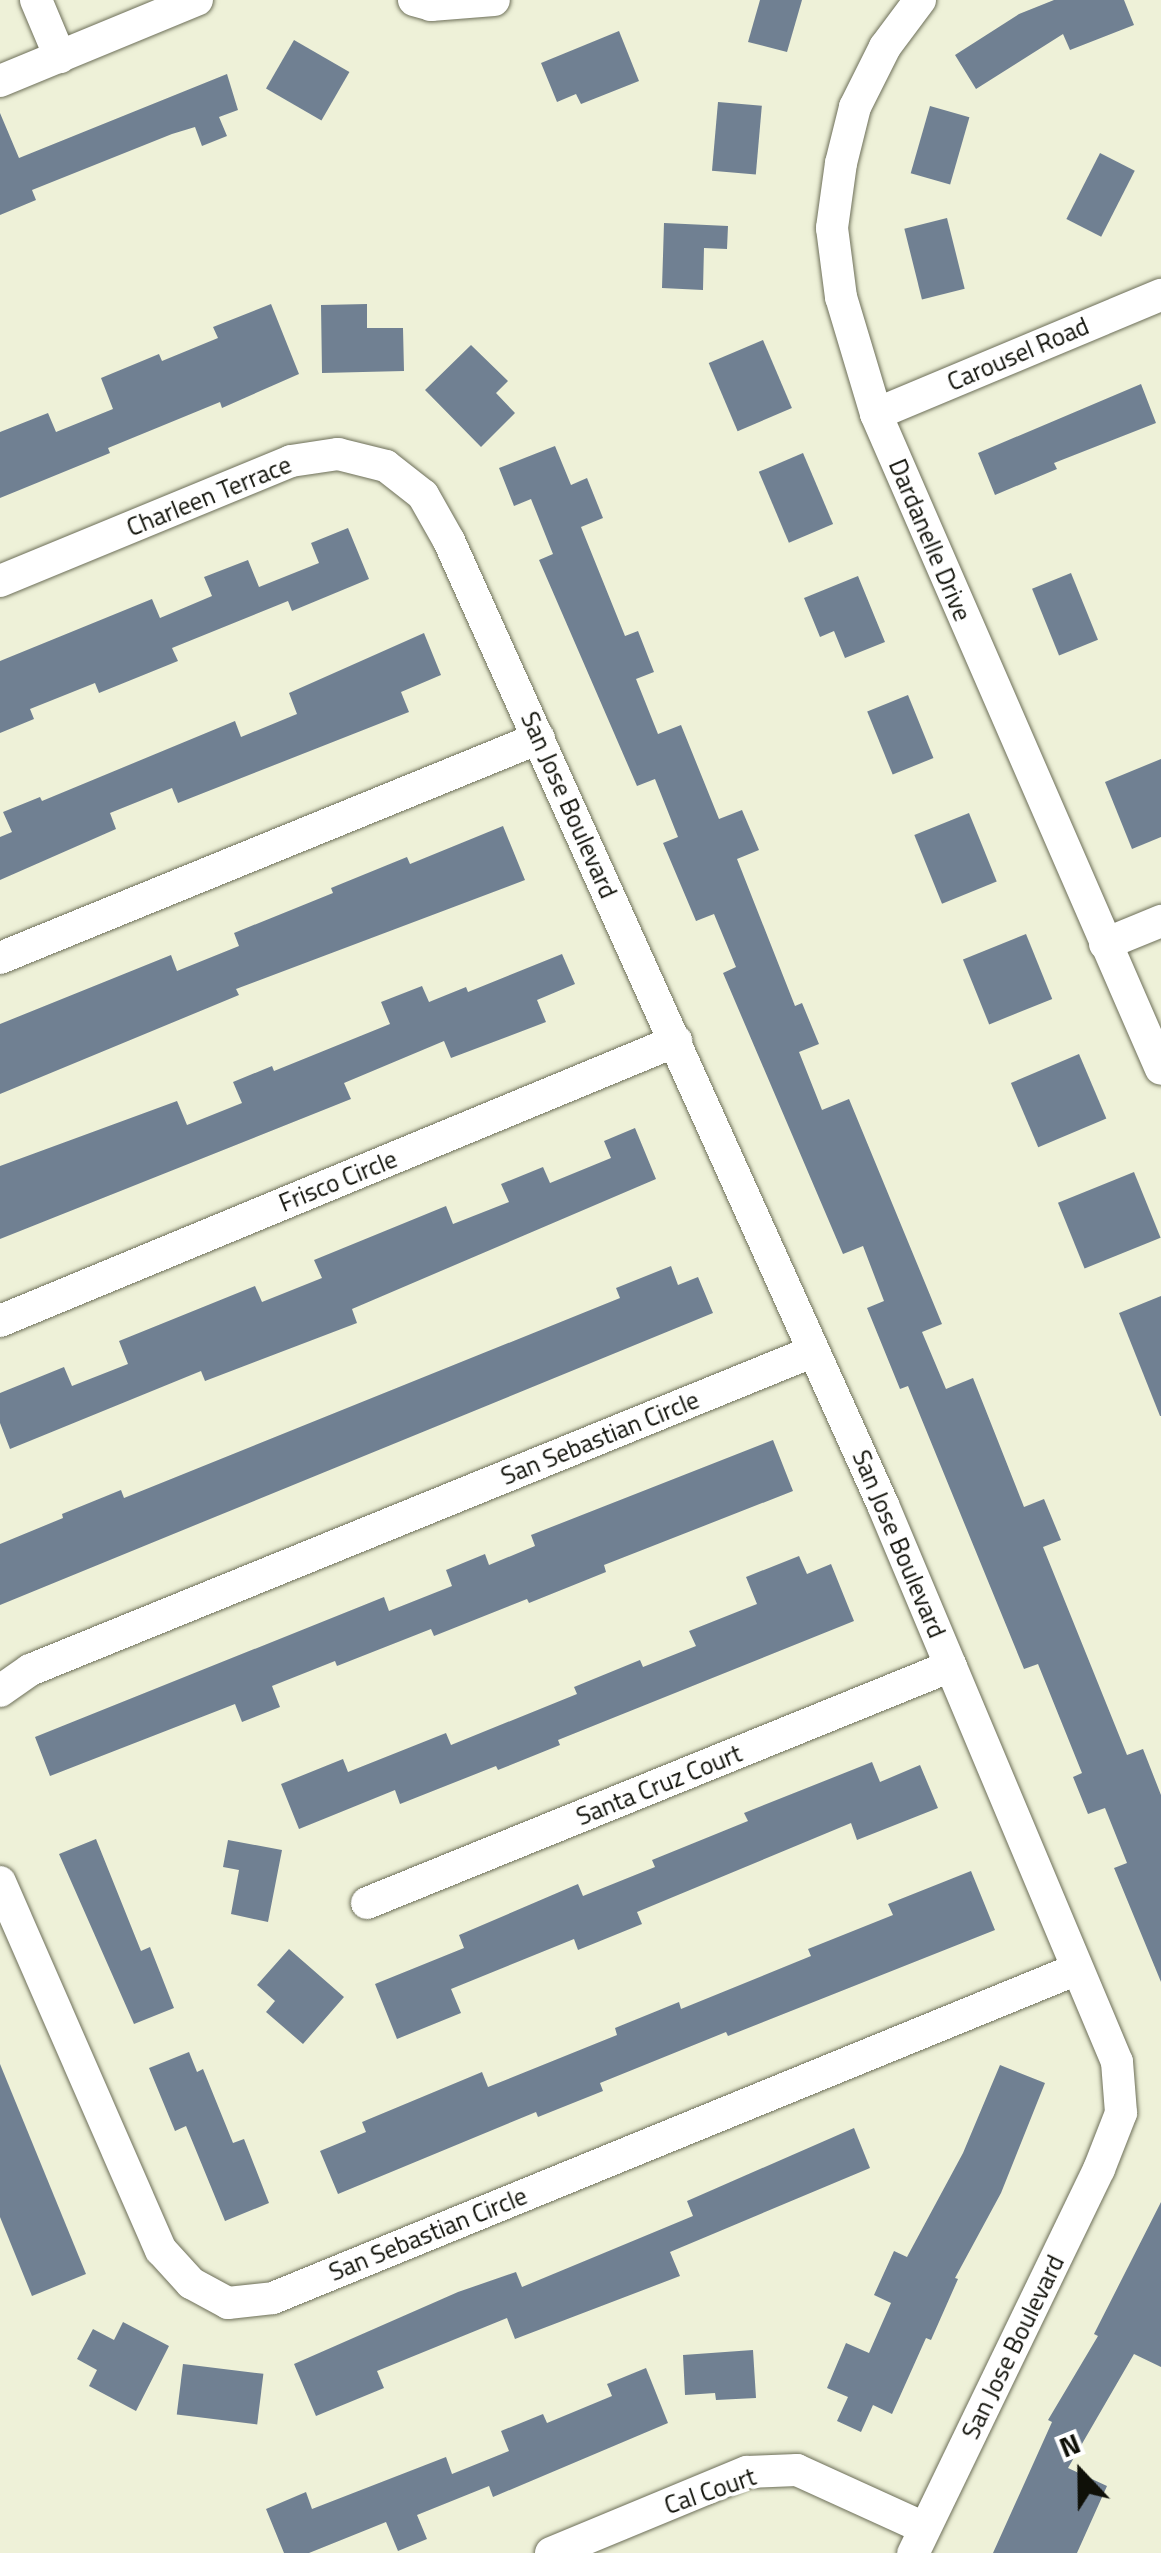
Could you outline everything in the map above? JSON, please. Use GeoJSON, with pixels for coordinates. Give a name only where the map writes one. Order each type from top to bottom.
{"type":"FeatureCollection","features":[{"type":"Feature","properties":{"kind":"street"},"geometry":{"type":"LineString","coordinates":[[36,0],[60,56]]}},
{"type":"Feature","properties":{"kind":"street"},"geometry":{"type":"LineString","coordinates":[[0,81],[197,0]]}},
{"type":"Feature","properties":{"kind":"street"},"geometry":{"type":"LineString","coordinates":[[414,0],[431,5],[494,0]]}},
{"type":"Feature","properties":{"kind":"street","name":"Dardanelle Drive"},"geometry":{"type":"LineString","coordinates":[[920,0],[885,47],[856,107],[841,163],[832,228],[841,297],[876,414],[1161,1069]]}},
{"type":"Feature","properties":{"kind":"street","name":"Carousel Road"},"geometry":{"type":"LineString","coordinates":[[876,414],[1161,294]]}},
{"type":"Feature","properties":{"kind":"street","name":"Charleen Terrace"},"geometry":{"type":"LineString","coordinates":[[0,582],[292,462],[338,454],[386,466],[423,495],[450,541]]}},
{"type":"Feature","properties":{"kind":"street","name":"San Jose Boulevard"},"geometry":{"type":"LineString","coordinates":[[450,541],[814,1351],[1116,2062],[1120,2112],[1099,2169],[918,2541]]}},
{"type":"Feature","properties":{"kind":"street"},"geometry":{"type":"LineString","coordinates":[[0,958],[539,738]]}},
{"type":"Feature","properties":{"kind":"street"},"geometry":{"type":"LineString","coordinates":[[1106,944],[1161,921]]}},
{"type":"Feature","properties":{"kind":"street","name":"Frisco Circle"},"geometry":{"type":"LineString","coordinates":[[0,1321],[676,1041]]}},
{"type":"Feature","properties":{"kind":"street","name":"San Sebastian Circle"},"geometry":{"type":"LineString","coordinates":[[0,1690],[30,1670],[814,1351]]}},
{"type":"Feature","properties":{"kind":"street","name":"Santa Cruz Court"},"geometry":{"type":"LineString","coordinates":[[367,1903],[951,1666]]}},
{"type":"Feature","properties":{"kind":"street","name":"San Sebastian Circle"},"geometry":{"type":"LineString","coordinates":[[0,1882],[161,2250],[191,2283],[228,2303],[273,2298],[1077,1970]]}},
{"type":"Feature","properties":{"kind":"street","name":"Cal Court"},"geometry":{"type":"LineString","coordinates":[[551,2553],[747,2472],[797,2470],[918,2541]]}},
{"type":"Feature","properties":{"kind":"building"},"geometry":{"type":"Polygon","coordinates":[[[760,0],[802,0],[787,52],[748,42],[760,0]]]}},
{"type":"Feature","properties":{"kind":"building"},"geometry":{"type":"Polygon","coordinates":[[[1054,0],[1124,0],[1134,25],[1070,50],[1063,34],[976,89],[955,55],[1019,14],[1054,0]]]}},
{"type":"Feature","properties":{"kind":"building"},"geometry":{"type":"Polygon","coordinates":[[[619,31],[639,81],[581,104],[576,94],[557,102],[541,63],[619,31]]]}},
{"type":"Feature","properties":{"kind":"building"},"geometry":{"type":"Polygon","coordinates":[[[294,40],[349,72],[321,120],[266,88],[294,40]]]}},
{"type":"Feature","properties":{"kind":"building"},"geometry":{"type":"Polygon","coordinates":[[[227,74],[238,110],[219,117],[227,136],[202,146],[195,127],[172,134],[32,190],[36,200],[0,215],[0,113],[19,158],[227,74]]]}},
{"type":"Feature","properties":{"kind":"building"},"geometry":{"type":"Polygon","coordinates":[[[718,102],[762,106],[756,175],[712,171],[718,102]]]}},
{"type":"Feature","properties":{"kind":"building"},"geometry":{"type":"Polygon","coordinates":[[[930,106],[969,117],[950,185],[911,173],[930,106]]]}},
{"type":"Feature","properties":{"kind":"building"},"geometry":{"type":"Polygon","coordinates":[[[1100,153],[1135,171],[1101,237],[1066,219],[1100,153]]]}},
{"type":"Feature","properties":{"kind":"building"},"geometry":{"type":"Polygon","coordinates":[[[947,218],[965,289],[922,299],[904,229],[947,218]]]}},
{"type":"Feature","properties":{"kind":"building"},"geometry":{"type":"Polygon","coordinates":[[[664,223],[728,226],[727,249],[704,248],[703,290],[662,288],[664,223]]]}},
{"type":"Feature","properties":{"kind":"building"},"geometry":{"type":"Polygon","coordinates":[[[271,304],[299,374],[222,408],[220,402],[108,448],[110,453],[0,498],[0,432],[48,413],[56,432],[113,409],[101,378],[159,354],[162,361],[218,338],[213,327],[271,304]]]}},
{"type":"Feature","properties":{"kind":"building"},"geometry":{"type":"Polygon","coordinates":[[[367,304],[367,328],[403,328],[404,371],[322,373],[321,305],[367,304]]]}},
{"type":"Feature","properties":{"kind":"building"},"geometry":{"type":"Polygon","coordinates":[[[763,340],[792,408],[738,431],[709,363],[763,340]]]}},
{"type":"Feature","properties":{"kind":"building"},"geometry":{"type":"Polygon","coordinates":[[[471,345],[508,381],[496,393],[515,413],[481,447],[425,390],[471,345]]]}},
{"type":"Feature","properties":{"kind":"building"},"geometry":{"type":"Polygon","coordinates":[[[1141,384],[1156,423],[1054,463],[1057,469],[995,495],[978,453],[1141,384]]]}},
{"type":"Feature","properties":{"kind":"building"},"geometry":{"type":"Polygon","coordinates":[[[555,446],[571,485],[587,478],[603,518],[581,527],[625,636],[638,631],[654,672],[636,679],[658,734],[681,725],[719,819],[742,810],[759,850],[737,859],[795,1006],[802,1003],[819,1044],[799,1052],[822,1110],[849,1099],[942,1324],[922,1332],[946,1389],[973,1378],[1024,1507],[1044,1499],[1061,1540],[1043,1547],[1127,1755],[1143,1749],[1161,1795],[1161,1982],[1114,1868],[1127,1863],[1105,1808],[1088,1814],[1073,1777],[1082,1773],[1038,1664],[1024,1669],[908,1386],[900,1389],[867,1308],[884,1301],[863,1246],[843,1254],[723,973],[736,967],[714,914],[696,921],[663,843],[678,837],[655,779],[637,786],[539,560],[553,554],[531,499],[514,506],[499,468],[555,446]]]}},
{"type":"Feature","properties":{"kind":"building"},"geometry":{"type":"Polygon","coordinates":[[[803,453],[833,524],[789,543],[759,472],[803,453]]]}},
{"type":"Feature","properties":{"kind":"building"},"geometry":{"type":"Polygon","coordinates":[[[348,528],[369,579],[292,611],[288,601],[172,648],[178,661],[99,693],[95,683],[30,709],[34,719],[0,733],[0,661],[152,599],[160,618],[212,596],[204,577],[248,560],[259,587],[319,563],[311,543],[348,528]]]}},
{"type":"Feature","properties":{"kind":"building"},"geometry":{"type":"Polygon","coordinates":[[[1071,573],[1098,640],[1059,655],[1032,589],[1071,573]]]}},
{"type":"Feature","properties":{"kind":"building"},"geometry":{"type":"Polygon","coordinates":[[[858,576],[885,642],[845,658],[834,631],[820,637],[804,598],[858,576]]]}},
{"type":"Feature","properties":{"kind":"building"},"geometry":{"type":"Polygon","coordinates":[[[424,633],[441,675],[401,692],[409,712],[178,803],[172,788],[110,813],[116,829],[0,880],[0,837],[12,832],[3,812],[40,797],[42,801],[235,721],[241,737],[297,714],[289,693],[424,633]]]}},
{"type":"Feature","properties":{"kind":"building"},"geometry":{"type":"Polygon","coordinates":[[[908,695],[933,758],[893,775],[867,711],[908,695]]]}},
{"type":"Feature","properties":{"kind":"building"},"geometry":{"type":"Polygon","coordinates":[[[1161,759],[1161,837],[1132,849],[1105,782],[1161,759]]]}},
{"type":"Feature","properties":{"kind":"building"},"geometry":{"type":"Polygon","coordinates":[[[969,813],[997,882],[942,904],[914,835],[969,813]]]}},
{"type":"Feature","properties":{"kind":"building"},"geometry":{"type":"Polygon","coordinates":[[[503,826],[525,880],[236,989],[239,995],[0,1094],[0,1024],[171,955],[177,971],[239,946],[234,933],[333,893],[331,888],[407,857],[410,864],[503,826]]]}},
{"type":"Feature","properties":{"kind":"building"},"geometry":{"type":"Polygon","coordinates":[[[1026,934],[1052,999],[989,1024],[963,959],[1026,934]]]}},
{"type":"Feature","properties":{"kind":"building"},"geometry":{"type":"Polygon","coordinates":[[[562,954],[575,984],[537,1000],[546,1022],[451,1058],[444,1041],[344,1083],[351,1099],[0,1239],[0,1166],[177,1101],[187,1125],[242,1103],[233,1082],[272,1066],[274,1071],[390,1024],[381,1002],[422,986],[429,1002],[466,987],[468,992],[562,954]]]}},
{"type":"Feature","properties":{"kind":"building"},"geometry":{"type":"Polygon","coordinates":[[[1079,1054],[1106,1118],[1038,1147],[1011,1083],[1079,1054]]]}},
{"type":"Feature","properties":{"kind":"building"},"geometry":{"type":"Polygon","coordinates":[[[635,1128],[656,1179],[352,1309],[357,1323],[205,1381],[201,1371],[10,1449],[0,1423],[0,1393],[64,1367],[72,1386],[128,1364],[119,1341],[255,1286],[262,1302],[322,1278],[314,1260],[446,1206],[453,1224],[509,1202],[501,1184],[543,1167],[550,1183],[611,1158],[604,1141],[635,1128]]]}},
{"type":"Feature","properties":{"kind":"building"},"geometry":{"type":"Polygon","coordinates":[[[1134,1172],[1161,1238],[1085,1269],[1058,1203],[1134,1172]]]}},
{"type":"Feature","properties":{"kind":"building"},"geometry":{"type":"Polygon","coordinates":[[[671,1266],[678,1285],[698,1277],[713,1313],[0,1605],[0,1544],[121,1490],[124,1498],[620,1298],[616,1288],[671,1266]]]}},
{"type":"Feature","properties":{"kind":"building"},"geometry":{"type":"Polygon","coordinates":[[[1161,1296],[1161,1416],[1160,1416],[1119,1313],[1161,1296]]]}},
{"type":"Feature","properties":{"kind":"building"},"geometry":{"type":"Polygon","coordinates":[[[773,1440],[793,1491],[604,1565],[606,1572],[529,1603],[527,1599],[434,1636],[431,1629],[337,1666],[335,1661],[272,1686],[280,1707],[242,1722],[235,1704],[50,1776],[35,1737],[384,1597],[389,1611],[452,1586],[446,1570],[485,1554],[489,1565],[535,1546],[531,1535],[773,1440]]]}},
{"type":"Feature","properties":{"kind":"building"},"geometry":{"type":"Polygon","coordinates":[[[799,1556],[807,1574],[831,1564],[854,1621],[558,1740],[560,1745],[498,1770],[496,1766],[400,1804],[395,1790],[299,1829],[281,1784],[343,1759],[348,1772],[446,1733],[451,1745],[577,1694],[574,1687],[640,1660],[643,1667],[696,1646],[689,1631],[757,1604],[746,1577],[799,1556]]]}},
{"type":"Feature","properties":{"kind":"building"},"geometry":{"type":"Polygon","coordinates":[[[872,1762],[880,1782],[920,1765],[938,1808],[857,1840],[851,1823],[637,1912],[642,1924],[578,1950],[574,1939],[451,1989],[461,2013],[397,2039],[375,1984],[464,1948],[459,1935],[578,1884],[583,1896],[655,1867],[652,1860],[748,1821],[744,1813],[872,1762]]]}},
{"type":"Feature","properties":{"kind":"building"},"geometry":{"type":"Polygon","coordinates":[[[96,1839],[141,1951],[150,1947],[174,2008],[134,2024],[59,1854],[96,1839]]]}},
{"type":"Feature","properties":{"kind":"building"},"geometry":{"type":"Polygon","coordinates":[[[228,1840],[282,1850],[268,1922],[231,1914],[239,1870],[223,1867],[228,1840]]]}},
{"type":"Feature","properties":{"kind":"building"},"geometry":{"type":"Polygon","coordinates":[[[971,1871],[995,1930],[728,2036],[726,2032],[600,2083],[603,2091],[538,2117],[536,2112],[338,2194],[320,2151],[366,2132],[362,2122],[482,2072],[488,2087],[617,2035],[615,2028],[679,2002],[681,2009],[811,1956],[808,1949],[893,1915],[888,1904],[971,1871]]]}},
{"type":"Feature","properties":{"kind":"building"},"geometry":{"type":"Polygon","coordinates":[[[289,1949],[344,1997],[303,2044],[266,2012],[275,2001],[257,1985],[289,1949]]]}},
{"type":"Feature","properties":{"kind":"building"},"geometry":{"type":"Polygon","coordinates":[[[189,2052],[197,2072],[203,2069],[233,2143],[244,2139],[269,2203],[225,2221],[186,2126],[175,2131],[149,2068],[189,2052]]]}},
{"type":"Feature","properties":{"kind":"building"},"geometry":{"type":"Polygon","coordinates":[[[0,2064],[86,2274],[32,2296],[0,2217],[0,2064]]]}},
{"type":"Feature","properties":{"kind":"building"},"geometry":{"type":"Polygon","coordinates":[[[1000,2065],[1045,2083],[1001,2193],[955,2278],[958,2279],[931,2340],[926,2338],[892,2414],[873,2405],[861,2432],[837,2421],[848,2397],[827,2388],[846,2343],[869,2353],[891,2303],[874,2295],[894,2251],[907,2257],[963,2153],[1000,2065]]]}},
{"type":"Feature","properties":{"kind":"building"},"geometry":{"type":"Polygon","coordinates":[[[854,2128],[870,2168],[670,2252],[680,2276],[515,2339],[507,2318],[377,2371],[384,2388],[316,2416],[294,2364],[458,2292],[516,2272],[522,2287],[693,2216],[687,2201],[854,2128]]]}},
{"type":"Feature","properties":{"kind":"building"},"geometry":{"type":"Polygon","coordinates":[[[1161,2202],[1161,2367],[1134,2354],[1068,2468],[1107,2486],[1077,2553],[993,2553],[1052,2422],[1048,2420],[1098,2336],[1094,2334],[1161,2202]]]}},
{"type":"Feature","properties":{"kind":"building"},"geometry":{"type":"Polygon","coordinates":[[[123,2322],[169,2346],[136,2411],[89,2386],[97,2370],[77,2359],[93,2329],[114,2340],[123,2322]]]}},
{"type":"Feature","properties":{"kind":"building"},"geometry":{"type":"Polygon","coordinates":[[[753,2350],[756,2398],[716,2400],[715,2393],[685,2395],[683,2355],[753,2350]]]}},
{"type":"Feature","properties":{"kind":"building"},"geometry":{"type":"Polygon","coordinates":[[[183,2364],[263,2374],[257,2424],[177,2415],[183,2364]]]}},
{"type":"Feature","properties":{"kind":"building"},"geometry":{"type":"Polygon","coordinates":[[[646,2368],[668,2423],[493,2497],[489,2486],[417,2515],[427,2539],[398,2551],[386,2522],[309,2553],[284,2553],[266,2509],[306,2492],[312,2509],[446,2457],[452,2474],[509,2451],[501,2431],[543,2414],[547,2423],[612,2396],[607,2384],[646,2368]]]}}]}
